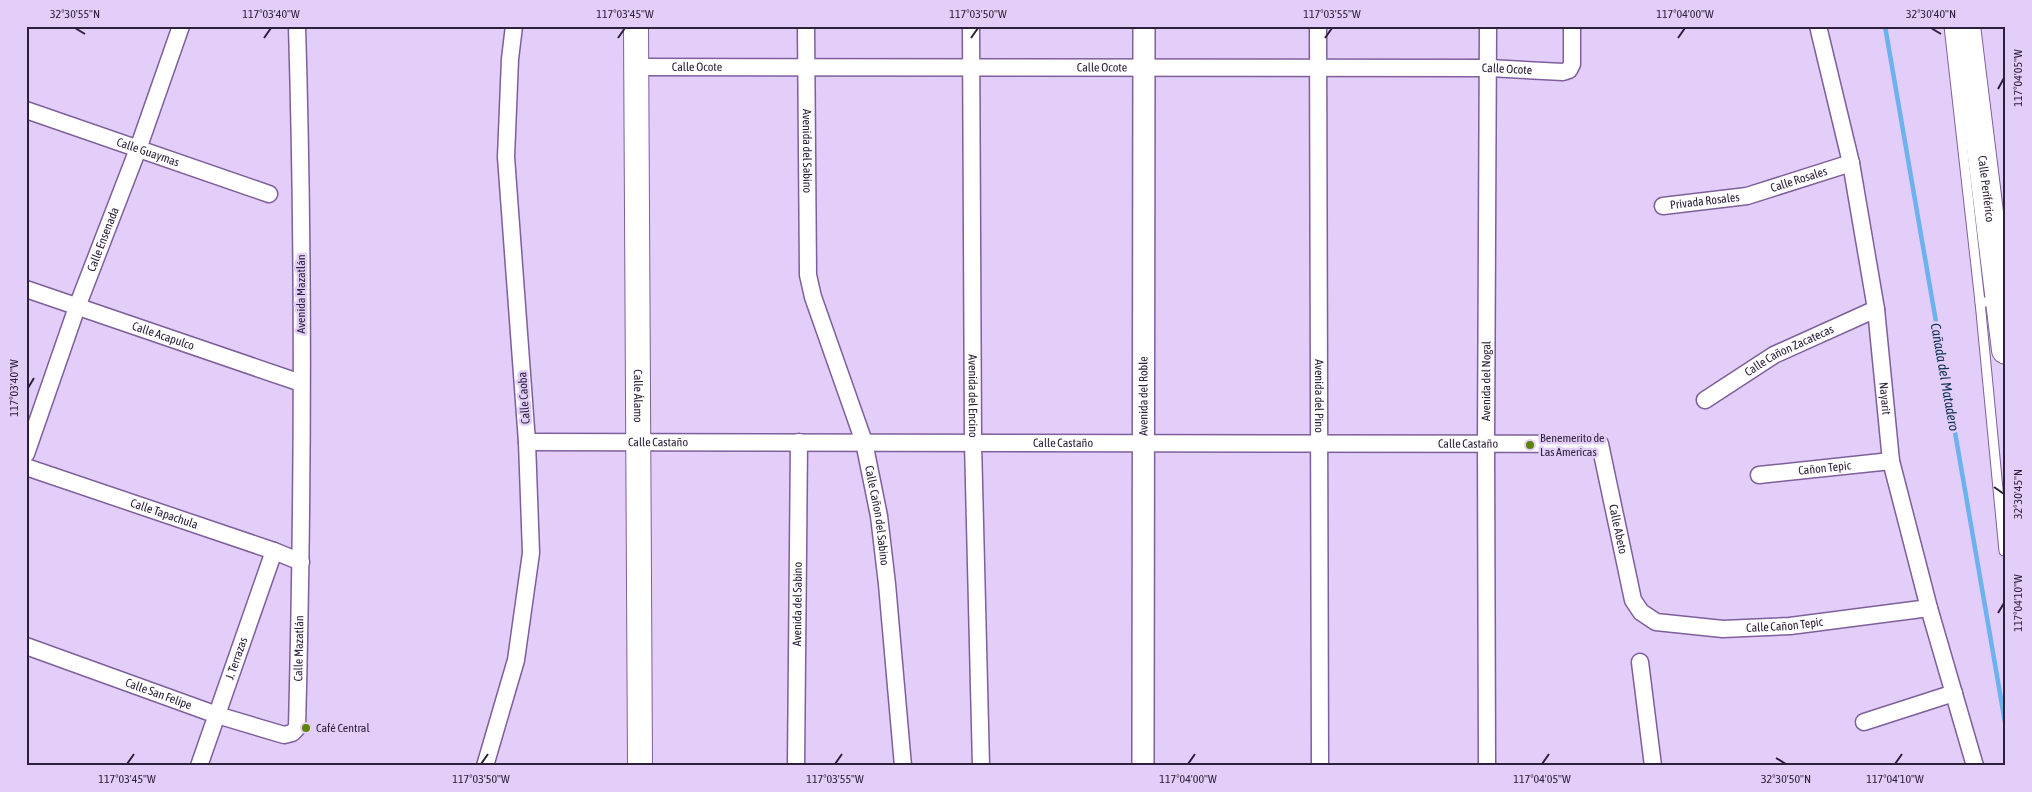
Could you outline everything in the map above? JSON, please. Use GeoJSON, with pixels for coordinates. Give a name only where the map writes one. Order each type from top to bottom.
{"type":"FeatureCollection","features":[{"type":"Feature","properties":{"kind":"highway","name":"Calle Periférico"},"geometry":{"type":"LineString","coordinates":[[1966,26],[1990,301],[2006,350]]}},
{"type":"Feature","properties":{"kind":"main road","name":"Calle Álamo"},"geometry":{"type":"LineString","coordinates":[[636,26],[640,766]]}},
{"type":"Feature","properties":{"kind":"street","name":"Calle Ensenada"},"geometry":{"type":"LineString","coordinates":[[26,454],[77,307],[138,149],[181,26]]}},
{"type":"Feature","properties":{"kind":"street","name":"Avenida Mazatlán"},"geometry":{"type":"LineString","coordinates":[[297,26],[302,182],[301,562]]}},
{"type":"Feature","properties":{"kind":"street","name":"Calle Caoba"},"geometry":{"type":"LineString","coordinates":[[485,766],[516,660],[531,553],[527,442],[506,157],[510,59],[514,26]]}},
{"type":"Feature","properties":{"kind":"street","name":"Avenida del Sabino"},"geometry":{"type":"LineString","coordinates":[[806,26],[808,275]]}},
{"type":"Feature","properties":{"kind":"street","name":"Avenida del Encino"},"geometry":{"type":"LineString","coordinates":[[971,26],[973,442],[981,766]]}},
{"type":"Feature","properties":{"kind":"street","name":"Avenida del Roble"},"geometry":{"type":"LineString","coordinates":[[1143,766],[1144,26]]}},
{"type":"Feature","properties":{"kind":"street","name":"Avenida del Pino"},"geometry":{"type":"LineString","coordinates":[[1318,26],[1320,766]]}},
{"type":"Feature","properties":{"kind":"street","name":"Avenida del Nogal"},"geometry":{"type":"LineString","coordinates":[[1487,766],[1488,26]]}},
{"type":"Feature","properties":{"kind":"street","name":"Calle Ocote"},"geometry":{"type":"LineString","coordinates":[[636,68],[1489,68],[1563,72],[1569,70],[1572,64],[1572,26]]}},
{"type":"Feature","properties":{"kind":"street","name":"Nayarit"},"geometry":{"type":"LineString","coordinates":[[1818,26],[1851,163],[1876,309],[1891,461],[1929,608],[1975,766]]}},
{"type":"Feature","properties":{"kind":"street","name":"Calle Guaymas"},"geometry":{"type":"LineString","coordinates":[[26,110],[269,194]]}},
{"type":"Feature","properties":{"kind":"street","name":"Calle Rosales"},"geometry":{"type":"LineString","coordinates":[[1747,196],[1851,163]]}},
{"type":"Feature","properties":{"kind":"street","name":"Privada Rosales"},"geometry":{"type":"LineString","coordinates":[[1663,206],[1747,196]]}},
{"type":"Feature","properties":{"kind":"street","name":"Calle Cañon del Sabino"},"geometry":{"type":"LineString","coordinates":[[808,275],[813,297],[864,442],[879,516],[888,584],[903,766]]}},
{"type":"Feature","properties":{"kind":"street","name":"Calle Acapulco"},"geometry":{"type":"LineString","coordinates":[[26,289],[301,383]]}},
{"type":"Feature","properties":{"kind":"street","name":"Calle Cañon Zacatecas"},"geometry":{"type":"LineString","coordinates":[[1704,400],[1774,355],[1876,309]]}},
{"type":"Feature","properties":{"kind":"street","name":"Calle Castaño"},"geometry":{"type":"LineString","coordinates":[[527,442],[1600,444]]}},
{"type":"Feature","properties":{"kind":"street","name":"Avenida del Sabino"},"geometry":{"type":"LineString","coordinates":[[796,766],[799,442]]}},
{"type":"Feature","properties":{"kind":"street","name":"Calle Abeto"},"geometry":{"type":"LineString","coordinates":[[1600,444],[1633,600],[1641,612]]}},
{"type":"Feature","properties":{"kind":"street","name":"Cañon Tepic"},"geometry":{"type":"LineString","coordinates":[[1759,476],[1891,461]]}},
{"type":"Feature","properties":{"kind":"street","name":"Calle Tapachula"},"geometry":{"type":"LineString","coordinates":[[26,467],[274,551],[301,562]]}},
{"type":"Feature","properties":{"kind":"street","name":"J. Terrazas"},"geometry":{"type":"LineString","coordinates":[[199,766],[274,551]]}},
{"type":"Feature","properties":{"kind":"street","name":"Calle Mazatlán"},"geometry":{"type":"LineString","coordinates":[[292,733],[297,728],[301,562]]}},
{"type":"Feature","properties":{"kind":"street","name":"Calle Cañon Tepic"},"geometry":{"type":"LineString","coordinates":[[1641,612],[1656,622],[1723,629],[1790,626],[1929,608]]}},
{"type":"Feature","properties":{"kind":"street","name":"Calle San Felipe"},"geometry":{"type":"LineString","coordinates":[[26,646],[217,715],[284,736],[292,733]]}},
{"type":"Feature","properties":{"kind":"street"},"geometry":{"type":"LineString","coordinates":[[1640,662],[1652,766]]}},
{"type":"Feature","properties":{"kind":"street"},"geometry":{"type":"LineString","coordinates":[[1864,722],[1954,693]]}},
{"type":"Feature","properties":{"kind":"lane"},"geometry":{"type":"LineString","coordinates":[[1948,26],[1990,301],[2004,551]]}},
{"type":"Feature","properties":{"kind":"waterway","name":"Cañada del Matadero"},"geometry":{"type":"LineString","coordinates":[[1885,26],[2006,728]]}},
{"type":"Feature","properties":{"kind":"place","name":"Benemerito de Las Americas"},"geometry":{"type":"Point","coordinates":[1530,445]}},
{"type":"Feature","properties":{"kind":"place","name":"Café Central"},"geometry":{"type":"Point","coordinates":[306,728]}}]}
